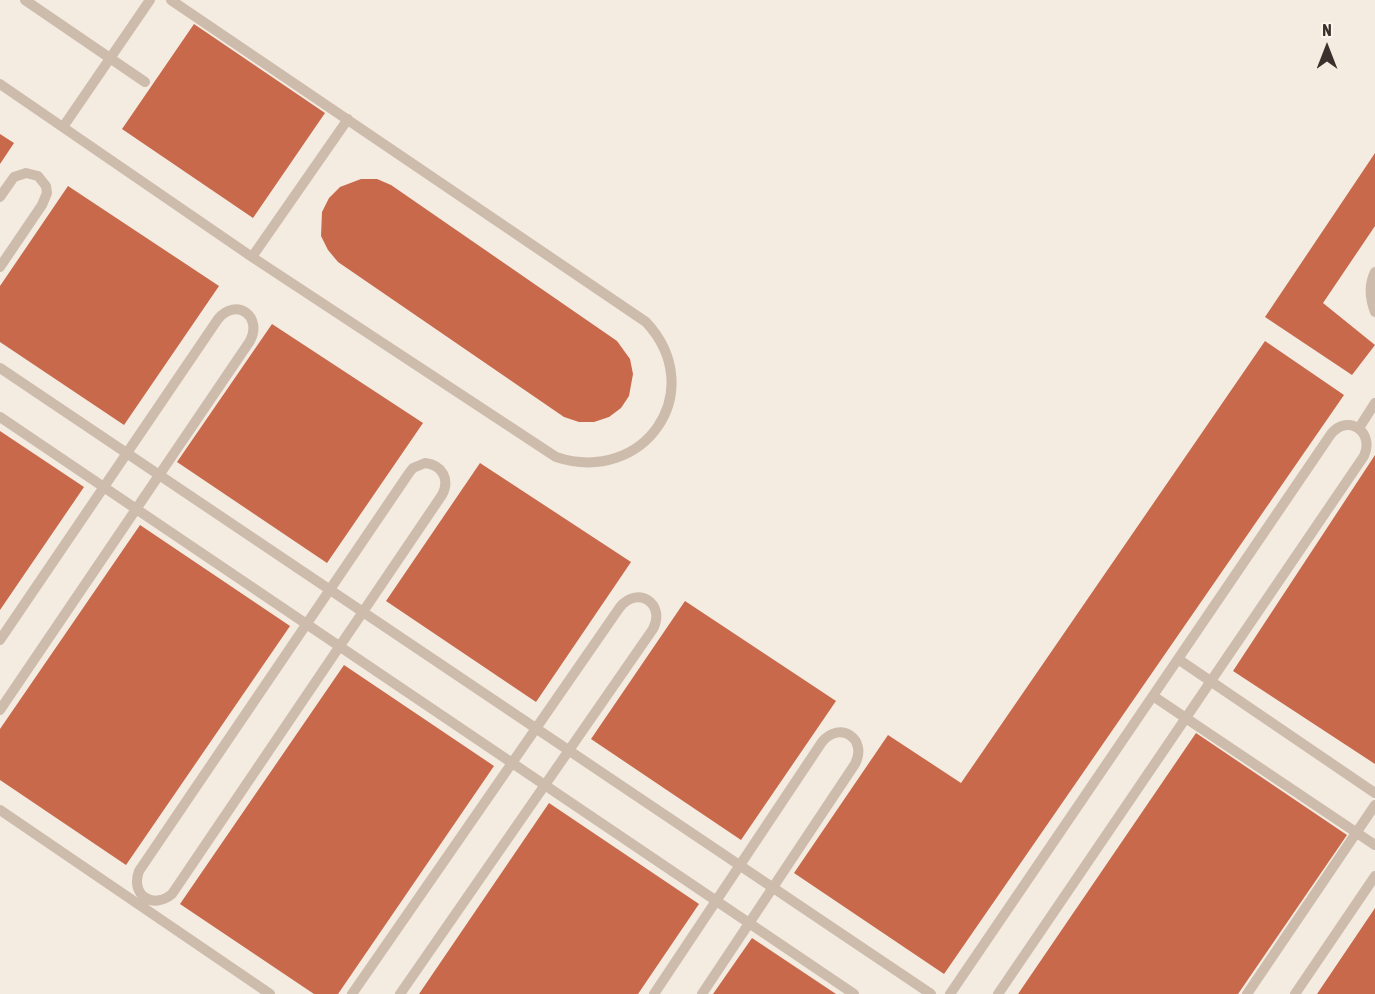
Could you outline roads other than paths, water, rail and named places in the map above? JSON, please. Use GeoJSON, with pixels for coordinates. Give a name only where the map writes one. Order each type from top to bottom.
{"type":"FeatureCollection","features":[{"type":"Feature","properties":{"kind":"lane"},"geometry":{"type":"LineString","coordinates":[[25,0],[145,82]]}},
{"type":"Feature","properties":{"kind":"lane"},"geometry":{"type":"LineString","coordinates":[[63,127],[150,0]]}},
{"type":"Feature","properties":{"kind":"lane"},"geometry":{"type":"LineString","coordinates":[[0,84],[252,256],[556,457],[582,463],[609,461],[634,450],[645,442],[658,427],[671,396],[671,369],[663,343],[646,322],[171,0]]}},
{"type":"Feature","properties":{"kind":"lane"},"geometry":{"type":"LineString","coordinates":[[252,256],[348,119]]}},
{"type":"Feature","properties":{"kind":"lane"},"geometry":{"type":"LineString","coordinates":[[0,196],[14,177],[26,173],[38,176],[46,186],[47,193],[42,205],[0,267]]}},
{"type":"Feature","properties":{"kind":"lane"},"geometry":{"type":"LineString","coordinates":[[1375,272],[1371,279],[1372,304],[1375,312]]}},
{"type":"Feature","properties":{"kind":"lane"},"geometry":{"type":"LineString","coordinates":[[0,640],[218,319],[227,310],[234,309],[246,313],[254,323],[250,341],[0,710]]}},
{"type":"Feature","properties":{"kind":"lane"},"geometry":{"type":"LineString","coordinates":[[0,368],[931,994]]}},
{"type":"Feature","properties":{"kind":"lane"},"geometry":{"type":"LineString","coordinates":[[1359,428],[1375,403]]}},
{"type":"Feature","properties":{"kind":"lane"},"geometry":{"type":"LineString","coordinates":[[0,417],[854,994]]}},
{"type":"Feature","properties":{"kind":"lane"},"geometry":{"type":"LineString","coordinates":[[950,994],[1331,434],[1335,429],[1347,424],[1359,428],[1367,438],[1367,450],[1364,456],[998,994]]}},
{"type":"Feature","properties":{"kind":"lane"},"geometry":{"type":"LineString","coordinates":[[425,463],[437,467],[445,477],[445,490],[363,612],[172,894],[161,901],[154,901],[143,896],[137,884],[139,871],[413,468],[425,463]]}},
{"type":"Feature","properties":{"kind":"lane"},"geometry":{"type":"LineString","coordinates":[[352,994],[624,602],[636,597],[649,601],[656,611],[656,623],[400,994]]}},
{"type":"Feature","properties":{"kind":"lane"},"geometry":{"type":"LineString","coordinates":[[1178,659],[1375,793]]}},
{"type":"Feature","properties":{"kind":"lane"},"geometry":{"type":"LineString","coordinates":[[1153,696],[1375,845]]}},
{"type":"Feature","properties":{"kind":"lane"},"geometry":{"type":"LineString","coordinates":[[654,994],[826,737],[838,732],[850,736],[858,746],[858,758],[702,994]]}},
{"type":"Feature","properties":{"kind":"lane"},"geometry":{"type":"LineString","coordinates":[[1247,994],[1375,805]]}},
{"type":"Feature","properties":{"kind":"lane"},"geometry":{"type":"LineString","coordinates":[[0,810],[270,994]]}},
{"type":"Feature","properties":{"kind":"lane"},"geometry":{"type":"LineString","coordinates":[[1295,994],[1375,876]]}}]}
